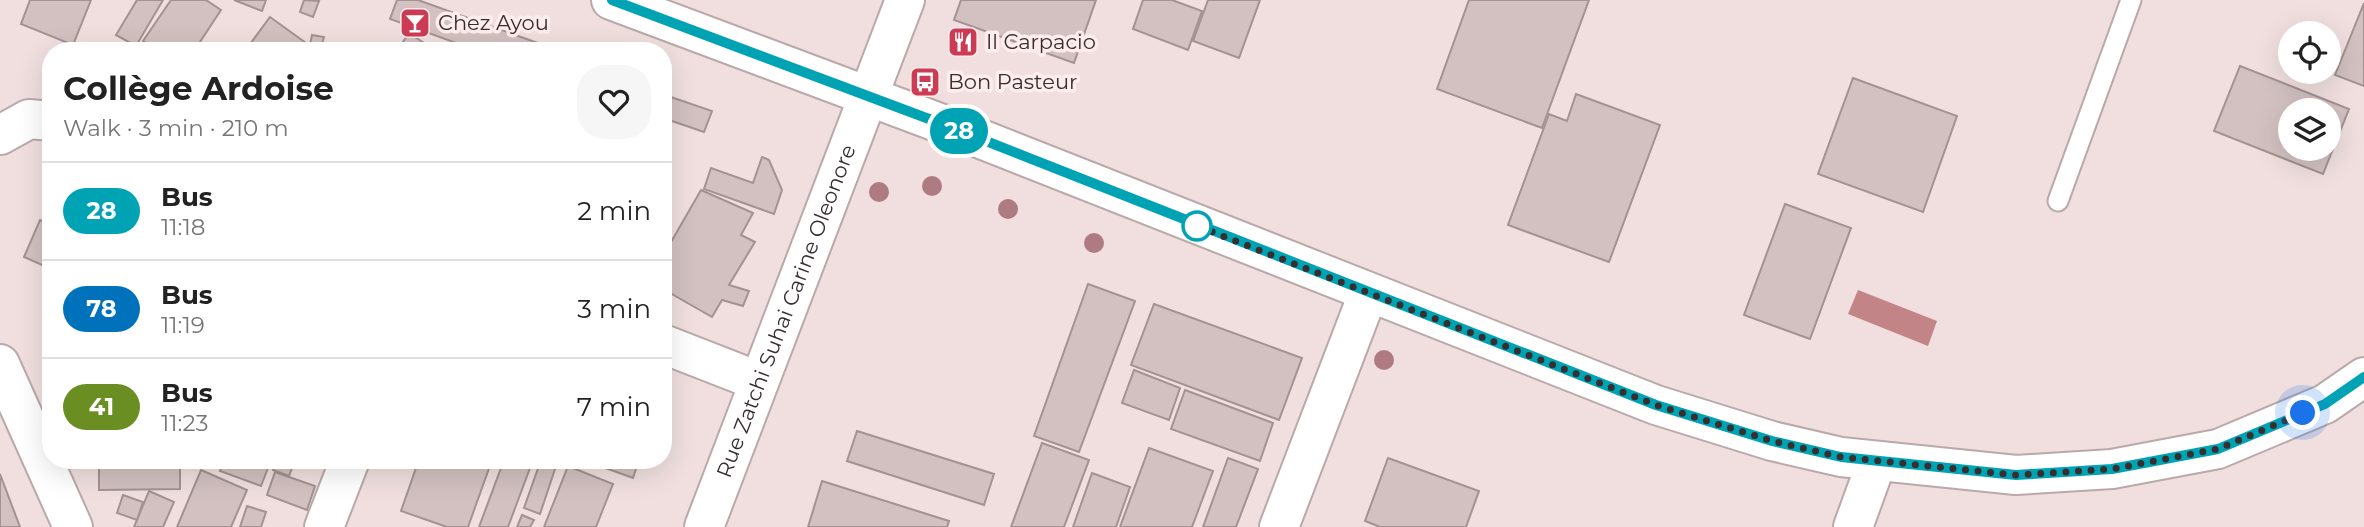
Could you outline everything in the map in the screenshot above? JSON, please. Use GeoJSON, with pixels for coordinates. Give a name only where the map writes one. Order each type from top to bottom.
{"type":"FeatureCollection","features":[{"type":"Feature","properties":{"kind":"main road"},"geometry":{"type":"LineString","coordinates":[[611,0],[867,96],[1656,405],[1772,441],[1877,461],[2016,475],[2112,469],[2218,449],[2325,404],[2364,377]]}},
{"type":"Feature","properties":{"kind":"main road","name":"Rue Zatchi Suhai Carine Oleonore"},"geometry":{"type":"LineString","coordinates":[[704,527],[905,0]]}},
{"type":"Feature","properties":{"kind":"main road"},"geometry":{"type":"LineString","coordinates":[[0,135],[29,119],[42,120]]}},
{"type":"Feature","properties":{"kind":"main road"},"geometry":{"type":"LineString","coordinates":[[1279,527],[1368,294]]}},
{"type":"Feature","properties":{"kind":"main road"},"geometry":{"type":"LineString","coordinates":[[672,348],[758,381]]}},
{"type":"Feature","properties":{"kind":"main road"},"geometry":{"type":"LineString","coordinates":[[0,364],[42,458]]}},
{"type":"Feature","properties":{"kind":"main road"},"geometry":{"type":"LineString","coordinates":[[1853,527],[1877,461]]}},
{"type":"Feature","properties":{"kind":"main road"},"geometry":{"type":"LineString","coordinates":[[47,469],[73,527]]}},
{"type":"Feature","properties":{"kind":"main road"},"geometry":{"type":"LineString","coordinates":[[324,527],[347,469]]}},
{"type":"Feature","properties":{"kind":"lane"},"geometry":{"type":"LineString","coordinates":[[2058,201],[2131,0]]}},
{"type":"Feature","properties":{"kind":"shaded area"},"geometry":{"type":"Polygon","coordinates":[[[1858,290],[1937,321],[1928,346],[1848,314],[1858,290]]]}},
{"type":"Feature","properties":{"kind":"building"},"geometry":{"type":"Polygon","coordinates":[[[30,0],[91,0],[74,42],[66,42],[21,24],[30,0]]]}},
{"type":"Feature","properties":{"kind":"building"},"geometry":{"type":"Polygon","coordinates":[[[137,0],[163,0],[138,42],[129,42],[116,35],[137,0]]]}},
{"type":"Feature","properties":{"kind":"building"},"geometry":{"type":"Polygon","coordinates":[[[171,0],[206,0],[221,10],[200,42],[143,41],[171,0]]]}},
{"type":"Feature","properties":{"kind":"building"},"geometry":{"type":"Polygon","coordinates":[[[234,0],[266,0],[262,11],[234,0]]]}},
{"type":"Feature","properties":{"kind":"building"},"geometry":{"type":"Polygon","coordinates":[[[304,0],[319,1],[313,17],[300,12],[304,0]]]}},
{"type":"Feature","properties":{"kind":"building"},"geometry":{"type":"Polygon","coordinates":[[[397,0],[418,0],[535,42],[453,42],[390,19],[397,0]]]}},
{"type":"Feature","properties":{"kind":"building"},"geometry":{"type":"Polygon","coordinates":[[[961,0],[1096,0],[1074,63],[954,20],[961,0]]]}},
{"type":"Feature","properties":{"kind":"building"},"geometry":{"type":"Polygon","coordinates":[[[1143,0],[1172,0],[1202,11],[1188,50],[1133,29],[1143,0]]]}},
{"type":"Feature","properties":{"kind":"building"},"geometry":{"type":"Polygon","coordinates":[[[1208,0],[1260,0],[1239,58],[1193,41],[1208,0]]]}},
{"type":"Feature","properties":{"kind":"building"},"geometry":{"type":"Polygon","coordinates":[[[1469,0],[1589,0],[1542,128],[1437,89],[1469,0]]]}},
{"type":"Feature","properties":{"kind":"building"},"geometry":{"type":"Polygon","coordinates":[[[2364,3],[2364,86],[2341,77],[2341,60],[2364,3]]]}},
{"type":"Feature","properties":{"kind":"building"},"geometry":{"type":"Polygon","coordinates":[[[270,17],[305,42],[252,42],[270,17]]]}},
{"type":"Feature","properties":{"kind":"building"},"geometry":{"type":"Polygon","coordinates":[[[409,33],[422,42],[403,42],[409,33]]]}},
{"type":"Feature","properties":{"kind":"building"},"geometry":{"type":"Polygon","coordinates":[[[312,35],[324,37],[322,42],[311,42],[312,35]]]}},
{"type":"Feature","properties":{"kind":"building"},"geometry":{"type":"Polygon","coordinates":[[[2240,66],[2278,81],[2278,84],[2286,84],[2321,98],[2278,98],[2278,156],[2214,131],[2240,66]]]}},
{"type":"Feature","properties":{"kind":"building"},"geometry":{"type":"Polygon","coordinates":[[[1853,78],[1957,116],[1923,212],[1818,174],[1853,78]]]}},
{"type":"Feature","properties":{"kind":"building"},"geometry":{"type":"Polygon","coordinates":[[[1576,94],[1660,125],[1609,262],[1508,225],[1549,114],[1567,121],[1576,94]]]}},
{"type":"Feature","properties":{"kind":"building"},"geometry":{"type":"Polygon","coordinates":[[[672,97],[712,111],[704,132],[672,121],[672,97]]]}},
{"type":"Feature","properties":{"kind":"building"},"geometry":{"type":"Polygon","coordinates":[[[2341,106],[2349,109],[2341,129],[2341,106]]]}},
{"type":"Feature","properties":{"kind":"building"},"geometry":{"type":"Polygon","coordinates":[[[762,157],[769,160],[782,190],[774,214],[704,189],[711,168],[753,183],[762,157]]]}},
{"type":"Feature","properties":{"kind":"building"},"geometry":{"type":"Polygon","coordinates":[[[2290,161],[2328,161],[2323,174],[2290,161]]]}},
{"type":"Feature","properties":{"kind":"building"},"geometry":{"type":"Polygon","coordinates":[[[701,190],[753,213],[741,235],[755,242],[729,285],[749,291],[743,306],[722,300],[712,317],[672,294],[672,240],[701,190]]]}},
{"type":"Feature","properties":{"kind":"building"},"geometry":{"type":"Polygon","coordinates":[[[1785,204],[1851,228],[1810,339],[1744,315],[1785,204]]]}},
{"type":"Feature","properties":{"kind":"building"},"geometry":{"type":"Polygon","coordinates":[[[40,220],[42,221],[42,265],[24,257],[40,220]]]}},
{"type":"Feature","properties":{"kind":"building"},"geometry":{"type":"Polygon","coordinates":[[[1088,284],[1135,301],[1079,452],[1034,436],[1088,284]]]}},
{"type":"Feature","properties":{"kind":"building"},"geometry":{"type":"Polygon","coordinates":[[[1154,304],[1302,358],[1279,420],[1131,365],[1154,304]]]}},
{"type":"Feature","properties":{"kind":"building"},"geometry":{"type":"Polygon","coordinates":[[[1134,370],[1180,388],[1169,420],[1122,403],[1134,370]]]}},
{"type":"Feature","properties":{"kind":"building"},"geometry":{"type":"Polygon","coordinates":[[[1185,390],[1273,423],[1260,461],[1171,429],[1185,390]]]}},
{"type":"Feature","properties":{"kind":"building"},"geometry":{"type":"Polygon","coordinates":[[[857,431],[994,474],[984,505],[847,461],[857,431]]]}},
{"type":"Feature","properties":{"kind":"building"},"geometry":{"type":"Polygon","coordinates":[[[1042,443],[1089,460],[1064,527],[1011,527],[1042,443]]]}},
{"type":"Feature","properties":{"kind":"building"},"geometry":{"type":"Polygon","coordinates":[[[1149,448],[1213,471],[1192,527],[1120,527],[1149,448]]]}},
{"type":"Feature","properties":{"kind":"building"},"geometry":{"type":"Polygon","coordinates":[[[1228,458],[1258,469],[1236,527],[1203,527],[1228,458]]]}},
{"type":"Feature","properties":{"kind":"building"},"geometry":{"type":"Polygon","coordinates":[[[1388,458],[1479,491],[1466,527],[1380,527],[1365,521],[1388,458]]]}},
{"type":"Feature","properties":{"kind":"building"},"geometry":{"type":"Polygon","coordinates":[[[99,469],[180,469],[180,489],[99,490],[99,469]]]}},
{"type":"Feature","properties":{"kind":"building"},"geometry":{"type":"Polygon","coordinates":[[[221,469],[268,469],[261,486],[220,471],[221,469]]]}},
{"type":"Feature","properties":{"kind":"building"},"geometry":{"type":"Polygon","coordinates":[[[273,469],[292,469],[289,476],[273,469]]]}},
{"type":"Feature","properties":{"kind":"building"},"geometry":{"type":"Polygon","coordinates":[[[416,469],[489,469],[468,527],[447,527],[401,511],[416,469]]]}},
{"type":"Feature","properties":{"kind":"building"},"geometry":{"type":"Polygon","coordinates":[[[501,469],[530,469],[508,527],[479,527],[501,469]]]}},
{"type":"Feature","properties":{"kind":"building"},"geometry":{"type":"Polygon","coordinates":[[[538,469],[555,469],[540,514],[524,508],[538,469]]]}},
{"type":"Feature","properties":{"kind":"building"},"geometry":{"type":"Polygon","coordinates":[[[567,469],[576,469],[613,484],[596,527],[544,527],[567,469]]]}},
{"type":"Feature","properties":{"kind":"building"},"geometry":{"type":"Polygon","coordinates":[[[608,469],[636,469],[633,478],[608,469]]]}},
{"type":"Feature","properties":{"kind":"building"},"geometry":{"type":"Polygon","coordinates":[[[201,470],[247,490],[231,527],[177,527],[201,470]]]}},
{"type":"Feature","properties":{"kind":"building"},"geometry":{"type":"Polygon","coordinates":[[[275,472],[315,486],[307,510],[267,495],[275,472]]]}},
{"type":"Feature","properties":{"kind":"building"},"geometry":{"type":"Polygon","coordinates":[[[1092,473],[1130,487],[1116,527],[1073,527],[1092,473]]]}},
{"type":"Feature","properties":{"kind":"building"},"geometry":{"type":"Polygon","coordinates":[[[0,474],[20,527],[0,527],[0,474]]]}},
{"type":"Feature","properties":{"kind":"building"},"geometry":{"type":"Polygon","coordinates":[[[822,481],[949,521],[947,527],[808,527],[822,481]]]}},
{"type":"Feature","properties":{"kind":"building"},"geometry":{"type":"Polygon","coordinates":[[[149,491],[174,502],[163,527],[134,527],[149,491]]]}},
{"type":"Feature","properties":{"kind":"building"},"geometry":{"type":"Polygon","coordinates":[[[123,495],[143,502],[137,520],[117,513],[123,495]]]}},
{"type":"Feature","properties":{"kind":"building"},"geometry":{"type":"Polygon","coordinates":[[[247,506],[266,512],[261,527],[240,527],[247,506]]]}},
{"type":"Feature","properties":{"kind":"building"},"geometry":{"type":"Polygon","coordinates":[[[522,515],[534,520],[530,527],[517,527],[522,515]]]}},
{"type":"Feature","properties":{"kind":"bus line","name":"28"},"geometry":{"type":"LineString","coordinates":[[612,0],[953,128],[1368,294],[1656,405],[1772,441],[1841,457],[2016,475],[2112,469],[2218,449],[2325,404],[2364,377]]}},
{"type":"Feature","properties":{"kind":"place","name":"Chez Ayou"},"geometry":{"type":"Point","coordinates":[415,23]}},
{"type":"Feature","properties":{"kind":"place","name":"Il Carpacio"},"geometry":{"type":"Point","coordinates":[963,42]}},
{"type":"Feature","properties":{"kind":"place","name":"Bon Pasteur"},"geometry":{"type":"Point","coordinates":[925,82]}},
{"type":"Feature","properties":{"kind":"route"},"geometry":{"type":"LineString","coordinates":[[1197,226],[1187,222],[1656,405],[1772,441],[1841,457],[2016,475],[2112,469],[2218,449],[2303,413]]}}]}
